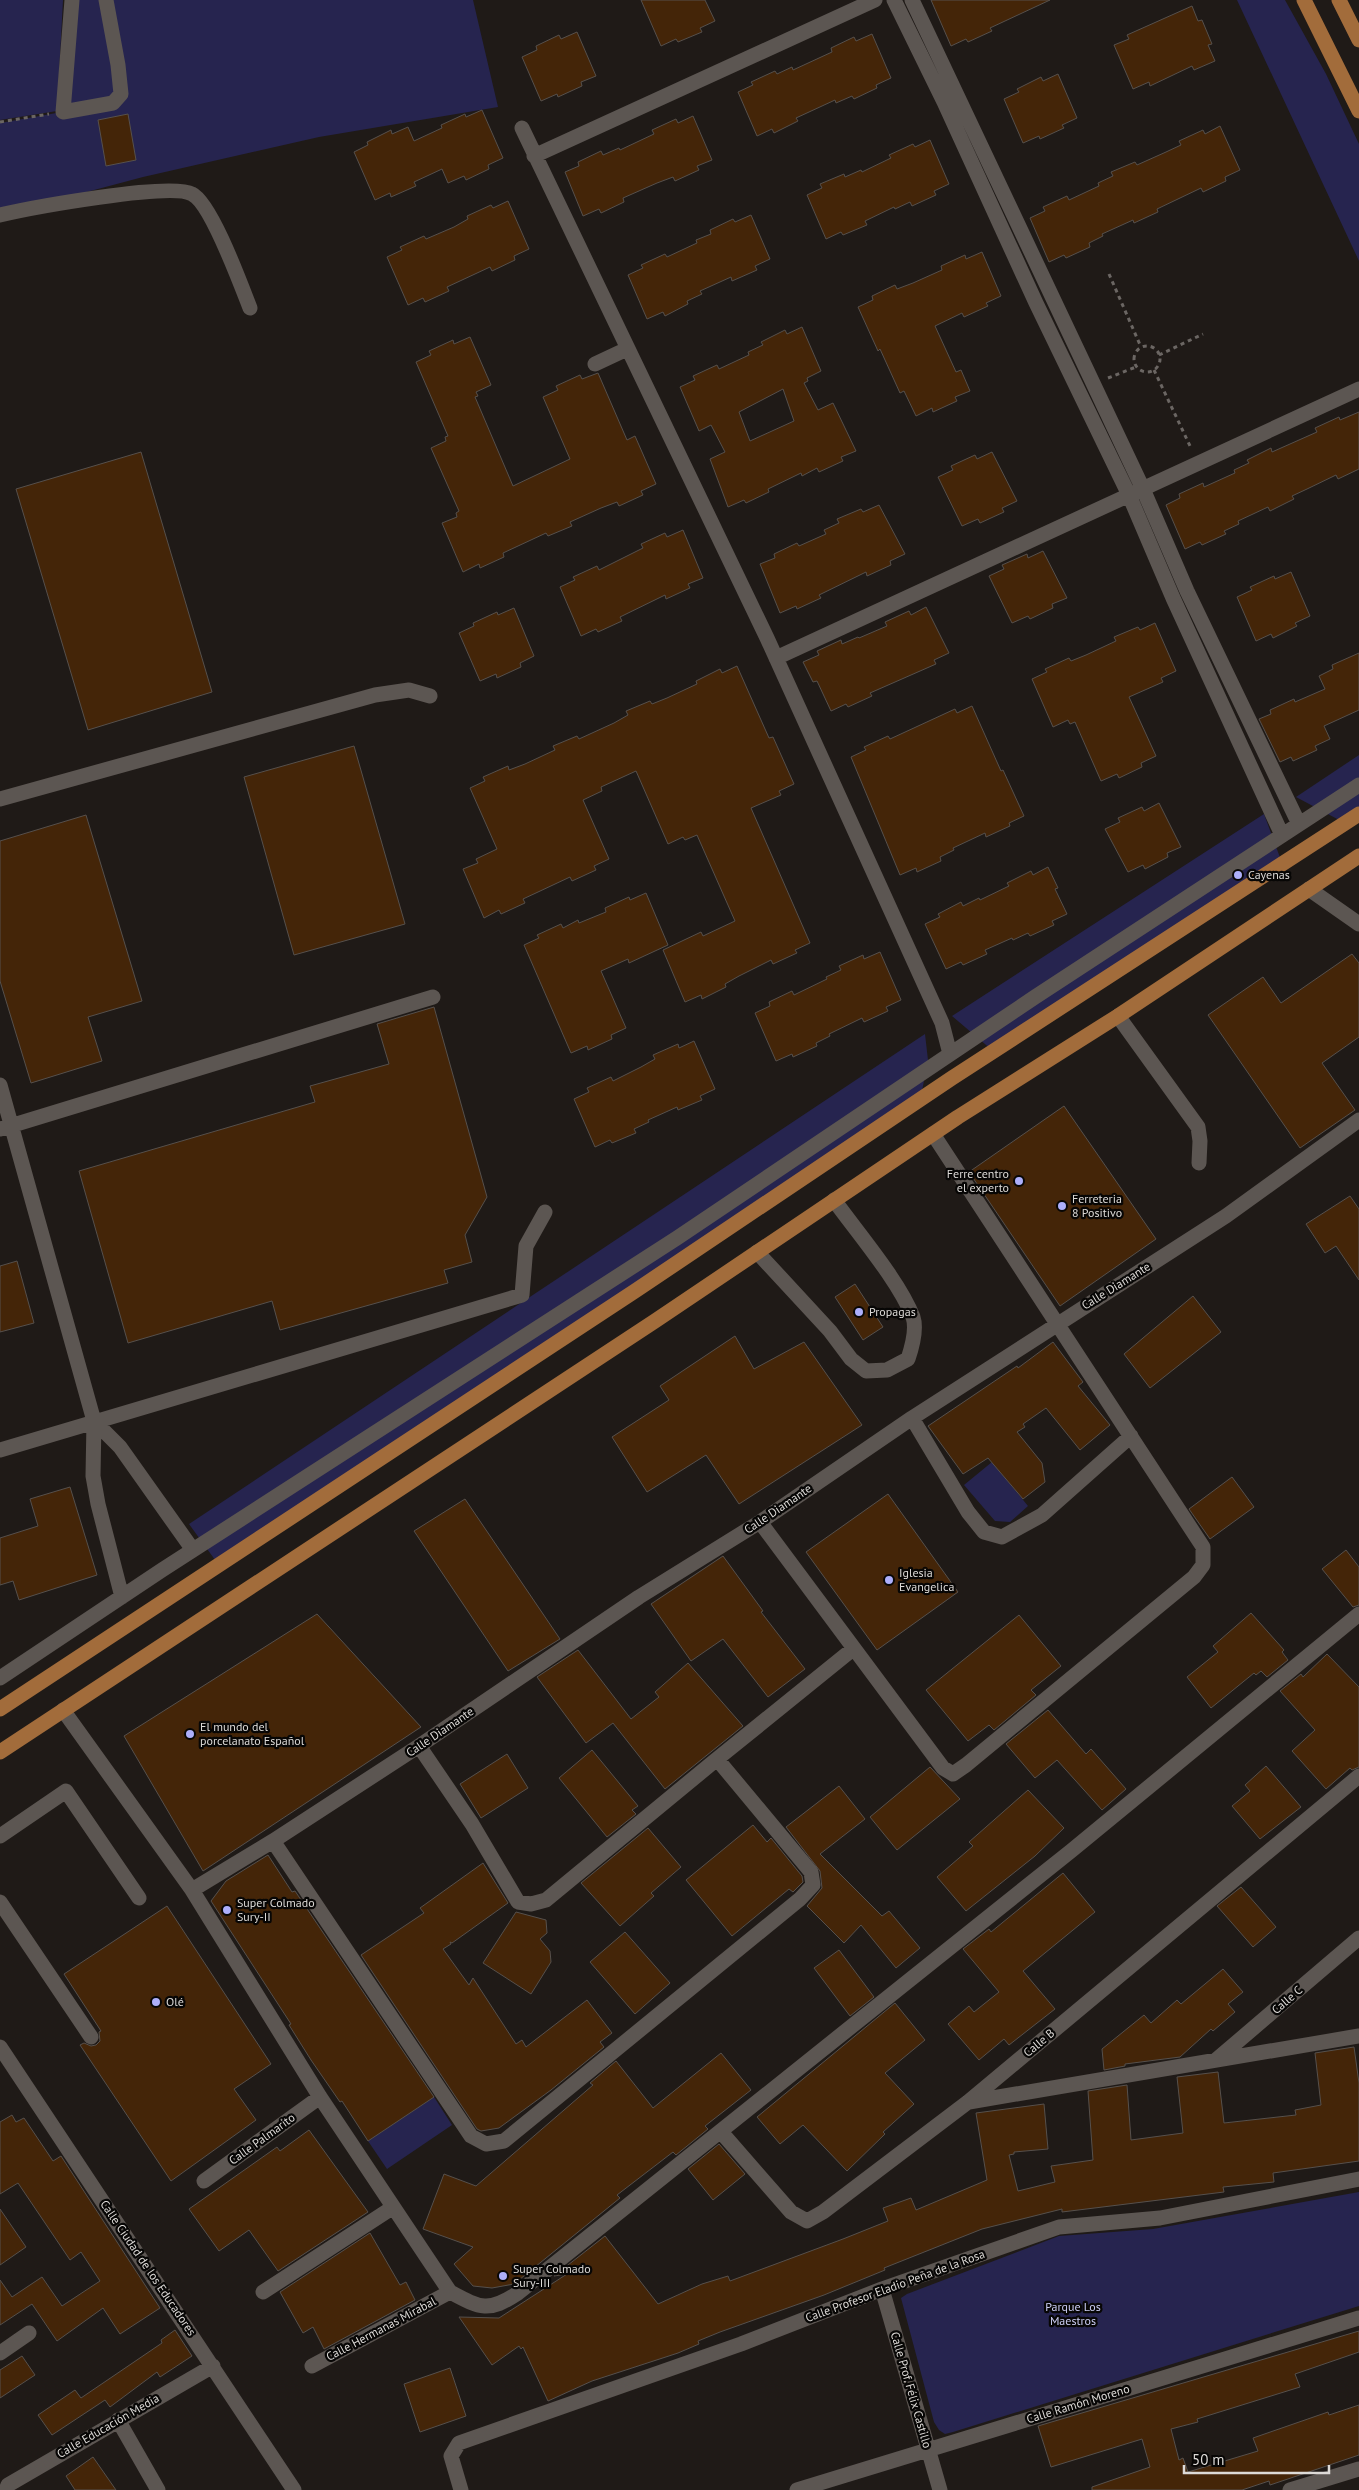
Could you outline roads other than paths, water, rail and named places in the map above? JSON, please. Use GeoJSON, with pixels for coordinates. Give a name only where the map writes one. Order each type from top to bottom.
{"type":"FeatureCollection","features":[{"type":"Feature","properties":{"kind":"main road"},"geometry":{"type":"LineString","coordinates":[[1304,0],[1359,111]]}},
{"type":"Feature","properties":{"kind":"main road"},"geometry":{"type":"LineString","coordinates":[[1339,0],[1359,40]]}},
{"type":"Feature","properties":{"kind":"main road"},"geometry":{"type":"LineString","coordinates":[[0,1709],[635,1291],[960,1073],[1359,814]]}},
{"type":"Feature","properties":{"kind":"main road"},"geometry":{"type":"LineString","coordinates":[[0,1752],[757,1252],[932,1134],[1118,1016],[1359,856]]}},
{"type":"Feature","properties":{"kind":"street"},"geometry":{"type":"LineString","coordinates":[[72,0],[63,112],[113,103],[121,94],[106,0]]}},
{"type":"Feature","properties":{"kind":"street"},"geometry":{"type":"LineString","coordinates":[[534,156],[875,0]]}},
{"type":"Feature","properties":{"kind":"street"},"geometry":{"type":"LineString","coordinates":[[894,0],[1007,204],[1093,384],[1136,492],[1180,594],[1223,706],[1282,835]]}},
{"type":"Feature","properties":{"kind":"street"},"geometry":{"type":"LineString","coordinates":[[912,0],[992,211],[1079,391],[1136,492]]}},
{"type":"Feature","properties":{"kind":"street"},"geometry":{"type":"LineString","coordinates":[[522,128],[776,658],[942,1022],[950,1054]]}},
{"type":"Feature","properties":{"kind":"street"},"geometry":{"type":"LineString","coordinates":[[0,215],[109,196],[178,190],[192,194],[209,212],[250,308]]}},
{"type":"Feature","properties":{"kind":"street"},"geometry":{"type":"LineString","coordinates":[[992,211],[1007,204]]}},
{"type":"Feature","properties":{"kind":"street"},"geometry":{"type":"LineString","coordinates":[[595,364],[627,349]]}},
{"type":"Feature","properties":{"kind":"street"},"geometry":{"type":"LineString","coordinates":[[1079,391],[1093,384]]}},
{"type":"Feature","properties":{"kind":"street"},"geometry":{"type":"LineString","coordinates":[[776,658],[1359,389]]}},
{"type":"Feature","properties":{"kind":"street"},"geometry":{"type":"LineString","coordinates":[[1180,594],[1238,699],[1299,824]]}},
{"type":"Feature","properties":{"kind":"street"},"geometry":{"type":"LineString","coordinates":[[0,800],[375,695],[409,690],[430,696]]}},
{"type":"Feature","properties":{"kind":"street"},"geometry":{"type":"LineString","coordinates":[[1223,706],[1238,699]]}},
{"type":"Feature","properties":{"kind":"street"},"geometry":{"type":"LineString","coordinates":[[0,1678],[192,1550],[677,1238],[950,1054],[1359,785]]}},
{"type":"Feature","properties":{"kind":"street"},"geometry":{"type":"LineString","coordinates":[[1274,816],[1290,807]]}},
{"type":"Feature","properties":{"kind":"street"},"geometry":{"type":"LineString","coordinates":[[1310,889],[1359,924]]}},
{"type":"Feature","properties":{"kind":"street"},"geometry":{"type":"LineString","coordinates":[[6,1127],[433,997]]}},
{"type":"Feature","properties":{"kind":"street"},"geometry":{"type":"LineString","coordinates":[[1118,1016],[1198,1127],[1200,1141],[1198,1163]]}},
{"type":"Feature","properties":{"kind":"street"},"geometry":{"type":"LineString","coordinates":[[0,1084],[6,1127],[94,1421],[93,1476],[122,1597]]}},
{"type":"Feature","properties":{"kind":"street","name":"Calle Diamante"},"geometry":{"type":"LineString","coordinates":[[192,1890],[273,1841],[639,1597],[760,1522],[912,1418],[1226,1216],[1357,1126]]}},
{"type":"Feature","properties":{"kind":"street"},"geometry":{"type":"LineString","coordinates":[[760,1522],[942,1768],[952,1774],[966,1766],[1194,1578],[1203,1565],[1203,1547],[932,1134]]}},
{"type":"Feature","properties":{"kind":"street"},"geometry":{"type":"LineString","coordinates":[[757,1252],[830,1331],[851,1359],[866,1371],[887,1370],[908,1359],[913,1343],[913,1318],[893,1284],[834,1200]]}},
{"type":"Feature","properties":{"kind":"street"},"geometry":{"type":"LineString","coordinates":[[0,1450],[522,1295],[526,1246],[545,1212]]}},
{"type":"Feature","properties":{"kind":"street"},"geometry":{"type":"LineString","coordinates":[[912,1418],[968,1512],[984,1532],[1002,1537],[1042,1515],[1131,1436]]}},
{"type":"Feature","properties":{"kind":"street"},"geometry":{"type":"LineString","coordinates":[[94,1421],[120,1448],[192,1550]]}},
{"type":"Feature","properties":{"kind":"street"},"geometry":{"type":"LineString","coordinates":[[63,1710],[192,1890],[320,2097],[392,2208],[450,2292],[478,2307],[501,2304],[518,2294],[722,2133],[792,2074],[1071,1851],[1359,1614]]}},
{"type":"Feature","properties":{"kind":"street"},"geometry":{"type":"LineString","coordinates":[[418,1746],[472,1824],[518,1902],[532,1904],[546,1900],[853,1649]]}},
{"type":"Feature","properties":{"kind":"street"},"geometry":{"type":"LineString","coordinates":[[273,1841],[471,2136],[486,2144],[504,2141],[800,1899],[813,1885],[811,1872],[717,1759]]}},
{"type":"Feature","properties":{"kind":"street","name":"Calle B"},"geometry":{"type":"LineString","coordinates":[[722,2133],[791,2212],[806,2221],[824,2212],[968,2102],[1359,1776]]}},
{"type":"Feature","properties":{"kind":"street"},"geometry":{"type":"LineString","coordinates":[[0,1836],[66,1791],[138,1898]]}},
{"type":"Feature","properties":{"kind":"street"},"geometry":{"type":"LineString","coordinates":[[0,1902],[91,2037]]}},
{"type":"Feature","properties":{"kind":"street","name":"Calle C"},"geometry":{"type":"LineString","coordinates":[[1215,2061],[1359,1938]]}},
{"type":"Feature","properties":{"kind":"street"},"geometry":{"type":"LineString","coordinates":[[968,2102],[1359,2036]]}},
{"type":"Feature","properties":{"kind":"street","name":"Calle Ciudad de los Educadores"},"geometry":{"type":"LineString","coordinates":[[0,2047],[294,2490]]}},
{"type":"Feature","properties":{"kind":"street","name":"Calle Palmarito"},"geometry":{"type":"LineString","coordinates":[[204,2181],[320,2097]]}},
{"type":"Feature","properties":{"kind":"street","name":"Calle Profesor Eladio Peña de la Rosa"},"geometry":{"type":"LineString","coordinates":[[461,2490],[451,2456],[458,2444],[741,2344],[882,2289],[1059,2227],[1160,2218],[1359,2179]]}},
{"type":"Feature","properties":{"kind":"street"},"geometry":{"type":"LineString","coordinates":[[263,2292],[392,2208]]}},
{"type":"Feature","properties":{"kind":"street","name":"Calle Prof. Félix Castillo"},"geometry":{"type":"LineString","coordinates":[[882,2289],[940,2490]]}},
{"type":"Feature","properties":{"kind":"street","name":"Calle Hermanas Mirabal"},"geometry":{"type":"LineString","coordinates":[[312,2366],[450,2292]]}},
{"type":"Feature","properties":{"kind":"street","name":"Calle Ramón Moreno"},"geometry":{"type":"LineString","coordinates":[[797,2490],[1359,2318]]}},
{"type":"Feature","properties":{"kind":"street"},"geometry":{"type":"LineString","coordinates":[[0,2353],[28,2333]]}},
{"type":"Feature","properties":{"kind":"street","name":"Calle Educación Media"},"geometry":{"type":"LineString","coordinates":[[6,2490],[8,2485],[213,2366]]}},
{"type":"Feature","properties":{"kind":"street"},"geometry":{"type":"LineString","coordinates":[[118,2420],[158,2490]]}},
{"type":"Feature","properties":{"kind":"street"},"geometry":{"type":"LineString","coordinates":[[1290,2490],[1359,2469]]}},
{"type":"Feature","properties":{"kind":"place","name":"Cayenas"},"geometry":{"type":"Point","coordinates":[1238,875]}},
{"type":"Feature","properties":{"kind":"place","name":"Ferre centro el experto"},"geometry":{"type":"Point","coordinates":[1019,1181]}},
{"type":"Feature","properties":{"kind":"place","name":"Ferreteria 8 Positivo"},"geometry":{"type":"Point","coordinates":[1062,1206]}},
{"type":"Feature","properties":{"kind":"place","name":"Propagas"},"geometry":{"type":"Point","coordinates":[859,1312]}},
{"type":"Feature","properties":{"kind":"place","name":"Iglesia Evangelica"},"geometry":{"type":"Point","coordinates":[889,1580]}},
{"type":"Feature","properties":{"kind":"place","name":"El mundo del porcelanato Español"},"geometry":{"type":"Point","coordinates":[190,1734]}},
{"type":"Feature","properties":{"kind":"place","name":"Super Colmado Sury-II"},"geometry":{"type":"Point","coordinates":[227,1910]}},
{"type":"Feature","properties":{"kind":"place","name":"Olé"},"geometry":{"type":"Point","coordinates":[156,2002]}},
{"type":"Feature","properties":{"kind":"place","name":"Super Colmado Sury-III"},"geometry":{"type":"Point","coordinates":[503,2276]}},
{"type":"Feature","properties":{"kind":"park label","name":"Parque Los Maestros"},"geometry":{"type":"Point","coordinates":[1073,2314]}}]}
